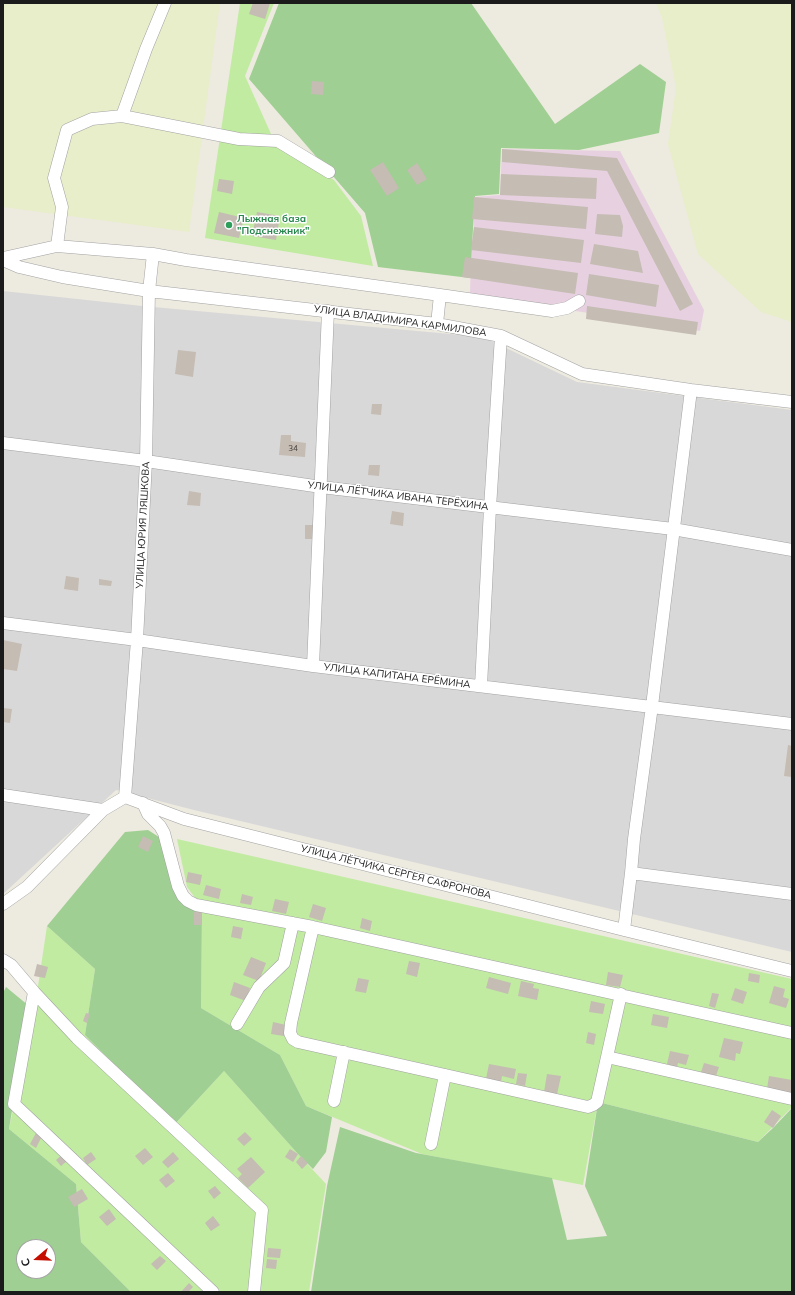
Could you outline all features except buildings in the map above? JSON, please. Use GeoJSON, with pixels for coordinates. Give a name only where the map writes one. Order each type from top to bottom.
{"type":"FeatureCollection","features":[{"type":"Feature","properties":{"kind":"street"},"geometry":{"type":"LineString","coordinates":[[122,116],[146,49],[165,3]]}},
{"type":"Feature","properties":{"kind":"street"},"geometry":{"type":"LineString","coordinates":[[57,246],[62,207],[54,178],[66,130],[92,119],[122,116],[239,139],[278,140],[329,172]]}},
{"type":"Feature","properties":{"kind":"street"},"geometry":{"type":"LineString","coordinates":[[3,259],[57,246],[153,254],[552,312],[567,308],[579,301]]}},
{"type":"Feature","properties":{"kind":"street","name":"УЛИЦА ЮРИЯ ЛЯШКОВА"},"geometry":{"type":"LineString","coordinates":[[125,797],[137,640],[146,461],[149,291],[153,254]]}},
{"type":"Feature","properties":{"kind":"street","name":"УЛИЦА ВЛАДИМИРА КАРМИЛОВА"},"geometry":{"type":"LineString","coordinates":[[3,259],[19,267],[62,277],[149,291],[436,324],[501,336],[582,374],[691,390],[792,402]]}},
{"type":"Feature","properties":{"kind":"street"},"geometry":{"type":"LineString","coordinates":[[436,324],[440,295]]}},
{"type":"Feature","properties":{"kind":"street"},"geometry":{"type":"LineString","coordinates":[[313,666],[328,311]]}},
{"type":"Feature","properties":{"kind":"street"},"geometry":{"type":"LineString","coordinates":[[481,686],[501,336]]}},
{"type":"Feature","properties":{"kind":"street"},"geometry":{"type":"LineString","coordinates":[[624,930],[634,839],[691,390]]}},
{"type":"Feature","properties":{"kind":"street","name":"УЛИЦА ЛЁТЧИКА ИВАНА ТЕРЁХИНА"},"geometry":{"type":"LineString","coordinates":[[3,443],[146,461],[321,487],[673,530],[792,550]]}},
{"type":"Feature","properties":{"kind":"street","name":"УЛИЦА КАПИТАНА ЕРЁМИНА"},"geometry":{"type":"LineString","coordinates":[[3,623],[137,640],[313,666],[792,724]]}},
{"type":"Feature","properties":{"kind":"street"},"geometry":{"type":"LineString","coordinates":[[3,795],[103,810]]}},
{"type":"Feature","properties":{"kind":"street"},"geometry":{"type":"LineString","coordinates":[[3,904],[26,887],[103,810],[125,797]]}},
{"type":"Feature","properties":{"kind":"street","name":"УЛИЦА ЛЁТЧИКА СЕРГЕЯ САФРОНОВА"},"geometry":{"type":"LineString","coordinates":[[125,797],[184,819],[792,971]]}},
{"type":"Feature","properties":{"kind":"street"},"geometry":{"type":"LineString","coordinates":[[143,803],[148,814],[160,826],[164,833],[178,886],[183,896],[188,901],[196,905],[312,927],[621,994],[792,1033]]}},
{"type":"Feature","properties":{"kind":"street"},"geometry":{"type":"LineString","coordinates":[[631,873],[792,894]]}},
{"type":"Feature","properties":{"kind":"street"},"geometry":{"type":"LineString","coordinates":[[237,1024],[258,987],[284,963],[293,923]]}},
{"type":"Feature","properties":{"kind":"street"},"geometry":{"type":"LineString","coordinates":[[312,927],[291,1023],[290,1033],[298,1042],[588,1107],[597,1102],[621,994]]}},
{"type":"Feature","properties":{"kind":"street"},"geometry":{"type":"LineString","coordinates":[[7,962],[77,1038],[262,1210],[254,1292]]}},
{"type":"Feature","properties":{"kind":"street"},"geometry":{"type":"LineString","coordinates":[[34,992],[14,1104],[213,1292]]}},
{"type":"Feature","properties":{"kind":"street"},"geometry":{"type":"LineString","coordinates":[[334,1101],[344,1052]]}},
{"type":"Feature","properties":{"kind":"street"},"geometry":{"type":"LineString","coordinates":[[607,1057],[792,1099]]}},
{"type":"Feature","properties":{"kind":"street"},"geometry":{"type":"LineString","coordinates":[[431,1144],[445,1075]]}},
{"type":"Feature","properties":{"kind":"shaded area"},"geometry":{"type":"Polygon","coordinates":[[[502,149],[620,151],[704,310],[700,331],[470,294],[471,250],[474,227],[474,197],[500,195],[502,149]]]}},
{"type":"Feature","properties":{"kind":"shaded area"},"geometry":{"type":"Polygon","coordinates":[[[3,291],[142,306],[483,337],[577,382],[792,410],[792,952],[194,810],[116,790],[3,894],[3,291]]]}},
{"type":"Feature","properties":{"kind":"green space"},"geometry":{"type":"Polygon","coordinates":[[[3,3],[220,3],[189,232],[3,207],[3,3]]]}},
{"type":"Feature","properties":{"kind":"green space"},"geometry":{"type":"Polygon","coordinates":[[[240,3],[274,3],[245,76],[276,145],[334,180],[361,216],[373,266],[205,238],[240,3]]]}},
{"type":"Feature","properties":{"kind":"green space"},"geometry":{"type":"Polygon","coordinates":[[[279,3],[471,3],[555,124],[640,64],[666,82],[659,133],[579,150],[501,148],[499,194],[475,196],[470,278],[378,267],[365,213],[249,79],[279,3]]]}},
{"type":"Feature","properties":{"kind":"green space"},"geometry":{"type":"Polygon","coordinates":[[[656,3],[792,3],[792,322],[761,312],[698,254],[668,144],[676,88],[662,18],[656,3]]]}},
{"type":"Feature","properties":{"kind":"green space"},"geometry":{"type":"Polygon","coordinates":[[[148,830],[162,839],[184,897],[202,907],[201,1008],[280,1055],[306,1106],[332,1117],[326,1152],[313,1169],[224,1071],[174,1125],[85,1035],[95,969],[47,926],[125,832],[148,830]]]}},
{"type":"Feature","properties":{"kind":"green space"},"geometry":{"type":"Polygon","coordinates":[[[177,839],[792,979],[792,1107],[758,1142],[598,1102],[583,1185],[422,1154],[306,1106],[280,1055],[201,1008],[202,907],[187,887],[177,839]]]}},
{"type":"Feature","properties":{"kind":"green space"},"geometry":{"type":"Polygon","coordinates":[[[47,926],[95,969],[85,1035],[175,1124],[224,1071],[326,1184],[309,1292],[131,1292],[81,1242],[76,1184],[9,1129],[37,993],[47,926]]]}},
{"type":"Feature","properties":{"kind":"green space"},"geometry":{"type":"Polygon","coordinates":[[[6,987],[29,1006],[9,1129],[76,1184],[81,1242],[131,1292],[3,1292],[3,993],[6,987]]]}},
{"type":"Feature","properties":{"kind":"green space"},"geometry":{"type":"Polygon","coordinates":[[[598,1102],[758,1142],[792,1108],[792,1292],[311,1292],[327,1186],[340,1127],[416,1153],[552,1178],[567,1240],[607,1236],[585,1186],[598,1102]]]}},
{"type":"Feature","properties":{"kind":"place","name":"Лыжная база \"Подснежник\""},"geometry":{"type":"Point","coordinates":[229,225]}}]}
